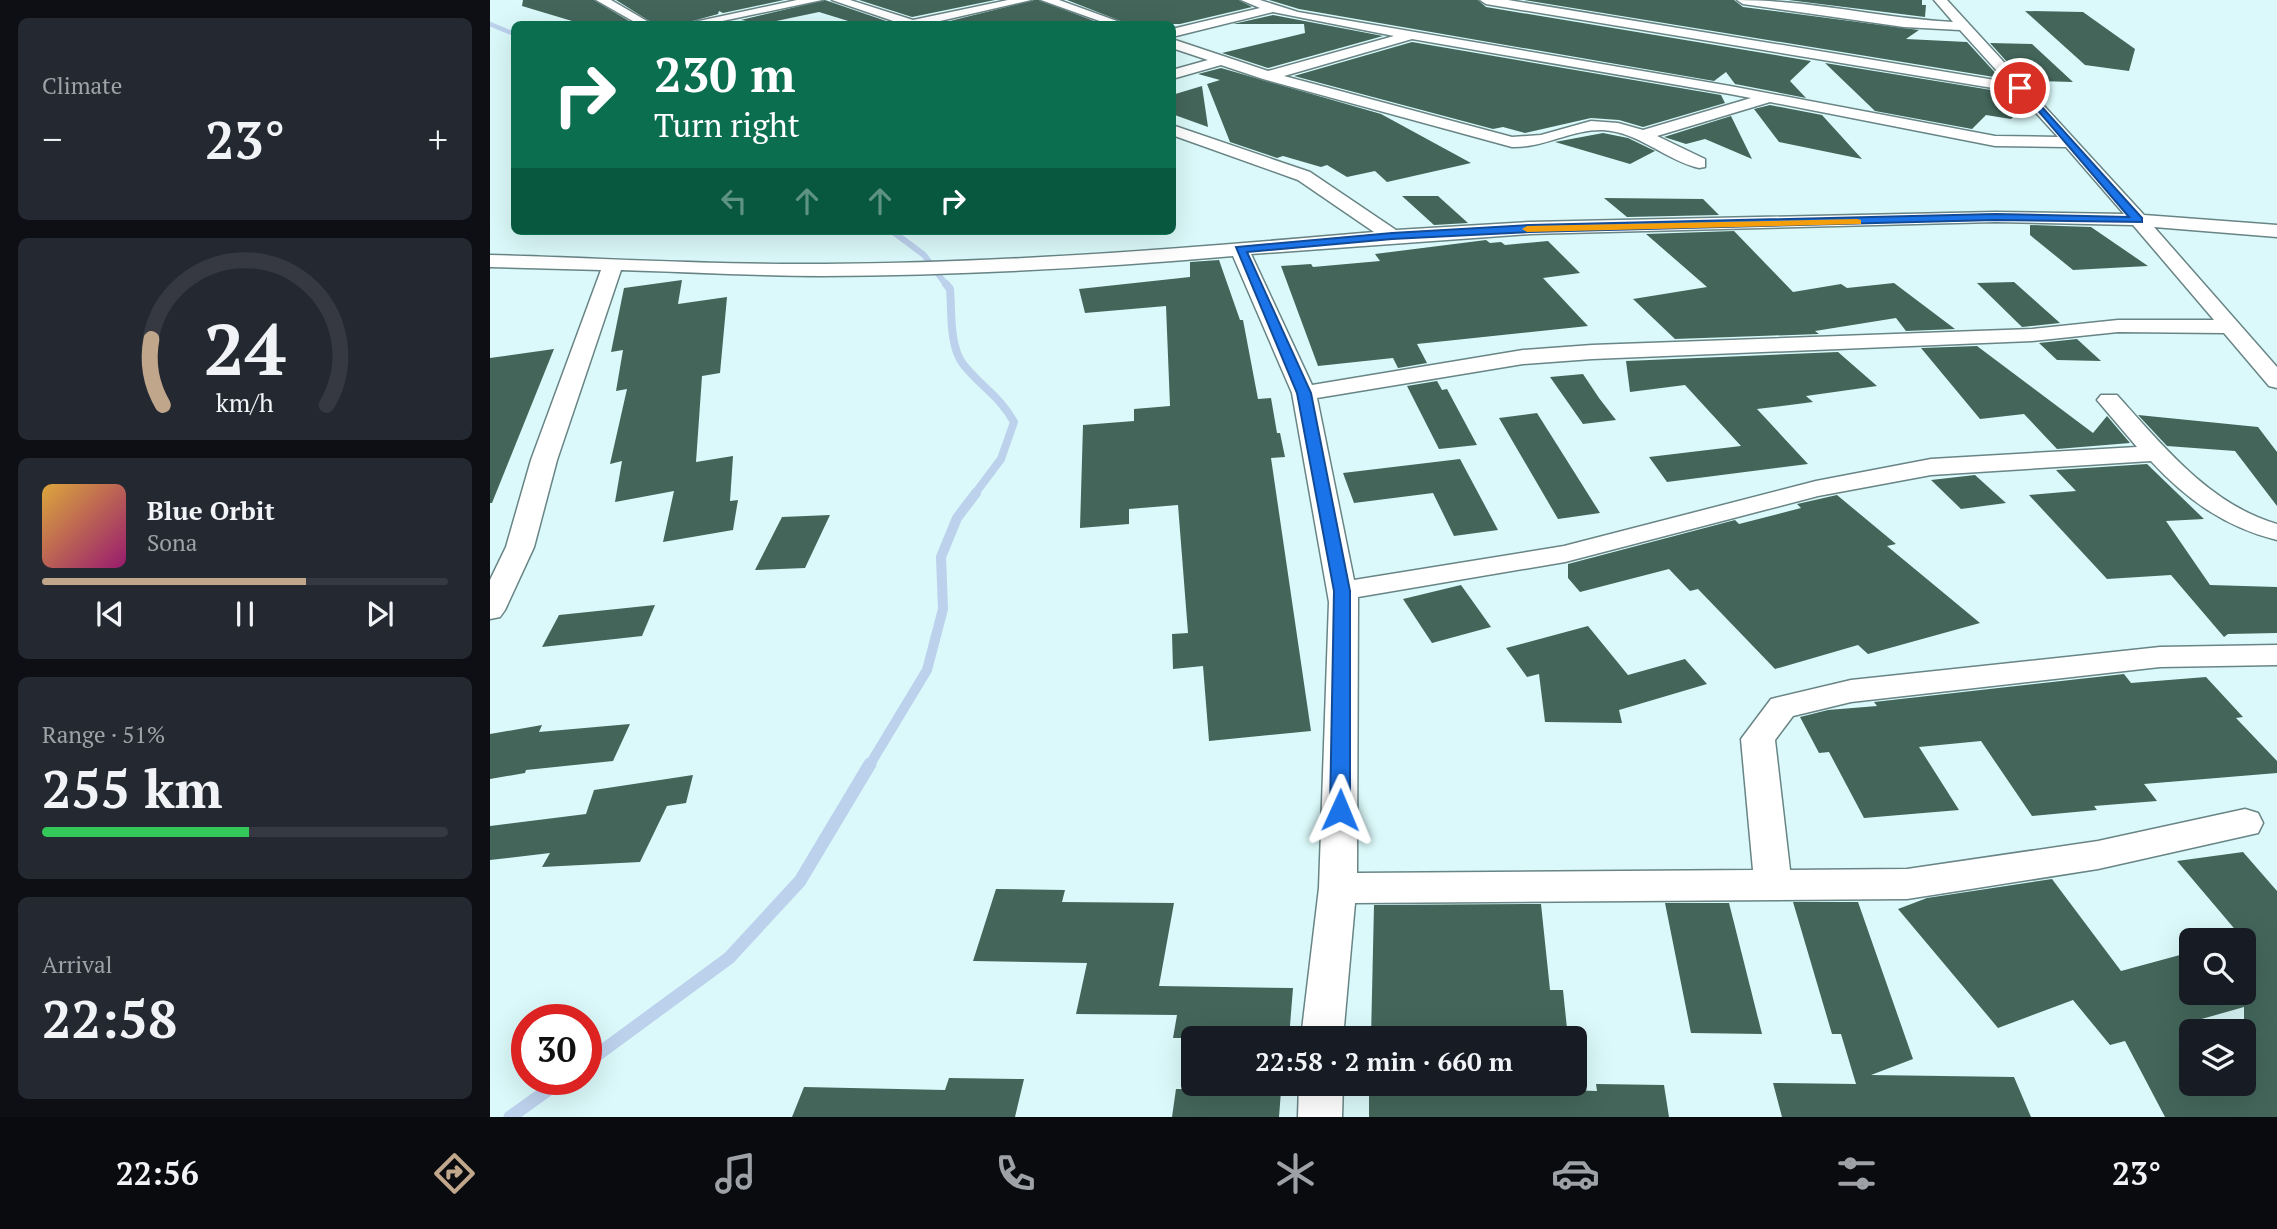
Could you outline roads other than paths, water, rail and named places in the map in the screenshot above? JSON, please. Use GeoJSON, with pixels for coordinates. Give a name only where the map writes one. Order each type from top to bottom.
{"type":"FeatureCollection","features":[{"type":"Feature","properties":{"kind":"street"},"geometry":{"type":"LineString","coordinates":[[602,0],[640,21]]}},
{"type":"Feature","properties":{"kind":"street"},"geometry":{"type":"LineString","coordinates":[[707,21],[816,0]]}},
{"type":"Feature","properties":{"kind":"street"},"geometry":{"type":"LineString","coordinates":[[838,0],[904,21]]}},
{"type":"Feature","properties":{"kind":"street"},"geometry":{"type":"LineString","coordinates":[[927,21],[1025,0]]}},
{"type":"Feature","properties":{"kind":"street"},"geometry":{"type":"LineString","coordinates":[[1047,0],[1110,21]]}},
{"type":"Feature","properties":{"kind":"street"},"geometry":{"type":"LineString","coordinates":[[1247,0],[1281,4],[1410,35],[2006,143],[2071,142]]}},
{"type":"Feature","properties":{"kind":"street"},"geometry":{"type":"LineString","coordinates":[[1486,0],[2020,88]]}},
{"type":"Feature","properties":{"kind":"street"},"geometry":{"type":"LineString","coordinates":[[1743,0],[1904,23],[1964,26]]}},
{"type":"Feature","properties":{"kind":"street"},"geometry":{"type":"LineString","coordinates":[[1940,0],[2071,142],[2277,381]]}},
{"type":"Feature","properties":{"kind":"street"},"geometry":{"type":"LineString","coordinates":[[1176,32],[1281,4]]}},
{"type":"Feature","properties":{"kind":"street"},"geometry":{"type":"LineString","coordinates":[[1268,76],[1410,35]]}},
{"type":"Feature","properties":{"kind":"street"},"geometry":{"type":"LineString","coordinates":[[1176,44],[1268,76],[1512,142],[1527,144],[1600,126],[1641,136],[1699,163]]}},
{"type":"Feature","properties":{"kind":"street"},"geometry":{"type":"LineString","coordinates":[[1176,74],[1222,60]]}},
{"type":"Feature","properties":{"kind":"street"},"geometry":{"type":"LineString","coordinates":[[1641,136],[1769,98]]}},
{"type":"Feature","properties":{"kind":"street"},"geometry":{"type":"LineString","coordinates":[[1176,131],[1304,176],[1392,236]]}},
{"type":"Feature","properties":{"kind":"street"},"geometry":{"type":"LineString","coordinates":[[490,261],[822,270],[915,268],[1240,250],[1392,236],[1530,229],[1995,217],[2138,220],[2277,231]]}},
{"type":"Feature","properties":{"kind":"street"},"geometry":{"type":"LineString","coordinates":[[1240,250],[1304,393],[1342,591],[1338,888],[1323,1026]]}},
{"type":"Feature","properties":{"kind":"street"},"geometry":{"type":"LineString","coordinates":[[490,610],[520,547],[544,460],[613,265]]}},
{"type":"Feature","properties":{"kind":"street"},"geometry":{"type":"LineString","coordinates":[[1304,393],[1523,357],[1592,352],[2032,335],[2118,326],[2229,327]]}},
{"type":"Feature","properties":{"kind":"street"},"geometry":{"type":"LineString","coordinates":[[2109,400],[2156,453],[2222,509],[2244,522],[2277,532]]}},
{"type":"Feature","properties":{"kind":"street"},"geometry":{"type":"LineString","coordinates":[[1342,591],[1565,554],[1816,489],[1931,467],[2156,453]]}},
{"type":"Feature","properties":{"kind":"street"},"geometry":{"type":"LineString","coordinates":[[1773,884],[1758,739],[1782,707],[1851,691],[2070,665],[2160,657],[2277,655]]}},
{"type":"Feature","properties":{"kind":"street"},"geometry":{"type":"LineString","coordinates":[[1338,888],[1907,884],[2098,855],[2245,823]]}},
{"type":"Feature","properties":{"kind":"street"},"geometry":{"type":"LineString","coordinates":[[1320,1117],[1321,1096]]}},
{"type":"Feature","properties":{"kind":"waterway"},"geometry":{"type":"LineString","coordinates":[[490,24],[511,33]]}},
{"type":"Feature","properties":{"kind":"waterway"},"geometry":{"type":"LineString","coordinates":[[897,235],[924,255],[947,286]]}},
{"type":"Feature","properties":{"kind":"waterway"},"geometry":{"type":"LineString","coordinates":[[946,284],[950,289],[955,348],[963,364],[1002,404],[1014,422],[1001,459],[974,495]]}},
{"type":"Feature","properties":{"kind":"waterway"},"geometry":{"type":"LineString","coordinates":[[869,766],[927,670],[943,609],[941,557],[957,518],[976,493]]}},
{"type":"Feature","properties":{"kind":"waterway"},"geometry":{"type":"LineString","coordinates":[[602,1051],[729,958],[800,881],[870,764]]}},
{"type":"Feature","properties":{"kind":"waterway"},"geometry":{"type":"LineString","coordinates":[[510,1117],[541,1095]]}}]}
